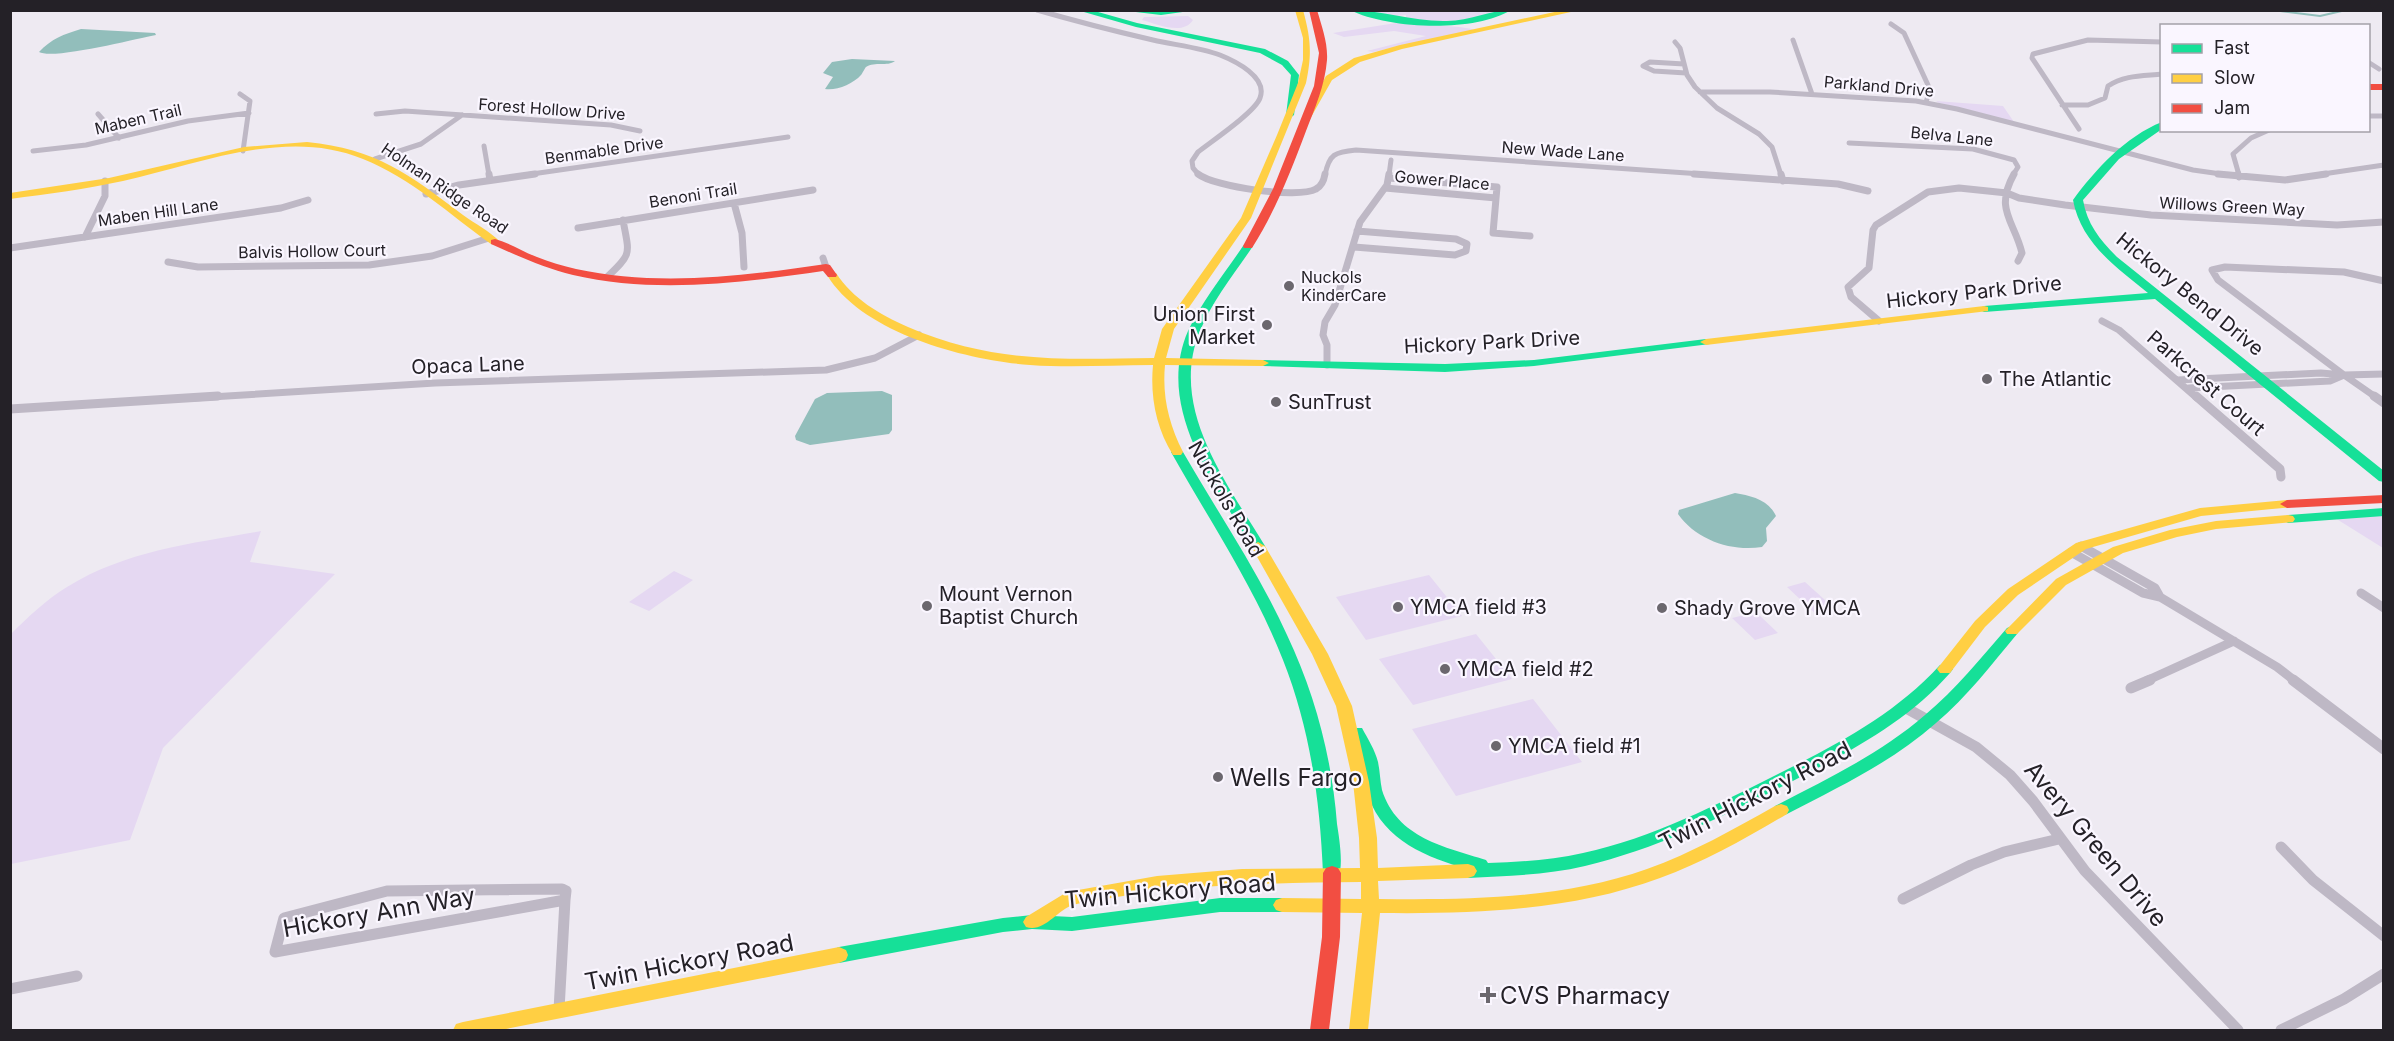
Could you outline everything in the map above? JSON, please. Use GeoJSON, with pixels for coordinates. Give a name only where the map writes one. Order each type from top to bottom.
{"type":"FeatureCollection","features":[{"type":"Feature","properties":{"kind":"main road"},"geometry":{"type":"LineString","coordinates":[[1080,10],[1144,27],[1240,45],[1275,57],[1285,63],[1294,75],[1290,115]]}},
{"type":"Feature","properties":{"kind":"main road"},"geometry":{"type":"LineString","coordinates":[[1122,10],[1161,13],[1194,10]]}},
{"type":"Feature","properties":{"kind":"main road","name":"Nuckols Road"},"geometry":{"type":"LineString","coordinates":[[1299,10],[1305,29],[1307,53],[1302,83],[1260,189],[1236,234],[1175,317],[1165,338],[1159,361],[1157,397],[1169,438],[1273,622],[1291,659],[1307,703],[1325,779],[1334,875],[1328,969],[1319,1030]]}},
{"type":"Feature","properties":{"kind":"main road","name":"Nuckols Road"},"geometry":{"type":"LineString","coordinates":[[1313,10],[1322,40],[1323,58],[1318,87],[1278,191],[1254,241],[1200,320],[1185,361],[1184,389],[1187,408],[1196,434],[1320,654],[1344,706],[1360,782],[1368,838],[1371,907],[1365,996],[1359,1030]]}},
{"type":"Feature","properties":{"kind":"main road"},"geometry":{"type":"LineString","coordinates":[[1353,10],[1402,20],[1442,24],[1482,20],[1508,10]]}},
{"type":"Feature","properties":{"kind":"main road"},"geometry":{"type":"LineString","coordinates":[[1307,117],[1329,78],[1357,60],[1400,47],[1577,10]]}},
{"type":"Feature","properties":{"kind":"main road"},"geometry":{"type":"LineString","coordinates":[[2079,205],[2079,200],[2089,184],[2121,152],[2139,137],[2160,126]]}},
{"type":"Feature","properties":{"kind":"main road","name":"Holman Ridge Road"},"geometry":{"type":"LineString","coordinates":[[10,196],[105,181],[243,151],[318,147],[349,151],[375,159],[489,238],[512,251],[553,267],[607,277],[700,281],[763,277],[824,262]]}},
{"type":"Feature","properties":{"kind":"main road","name":"Hickory Bend Drive"},"geometry":{"type":"LineString","coordinates":[[2079,205],[2083,222],[2102,248],[2384,478]]}},
{"type":"Feature","properties":{"kind":"main road","name":"Hickory Park Drive"},"geometry":{"type":"LineString","coordinates":[[824,262],[841,289],[859,305],[887,322],[919,335],[977,353],[1012,360],[1050,363],[1185,361],[1445,368],[1534,363],[2021,304],[2159,295]]}},
{"type":"Feature","properties":{"kind":"main road","name":"Twin Hickory Road"},"geometry":{"type":"LineString","coordinates":[[1032,922],[1066,899],[1128,887],[1232,877],[1369,875],[1530,868],[1614,851],[1699,822],[1853,742],[1906,708],[1939,676],[1980,624],[2013,592],[2076,549],[2200,512],[2243,507],[2384,499]]}},
{"type":"Feature","properties":{"kind":"main road"},"geometry":{"type":"LineString","coordinates":[[2312,517],[2326,510],[2384,506]]}},
{"type":"Feature","properties":{"kind":"main road","name":"Twin Hickory Road"},"geometry":{"type":"LineString","coordinates":[[463,1030],[815,960],[1032,922],[1072,924],[1220,904],[1441,908],[1505,905],[1581,893],[1635,880],[1705,852],[1881,756],[1929,721],[1956,696],[2021,621],[2061,582],[2118,550],[2175,533],[2216,525],[2384,512]]}},
{"type":"Feature","properties":{"kind":"main road"},"geometry":{"type":"LineString","coordinates":[[1344,706],[1368,757],[1378,804],[1398,830],[1425,849],[1462,862],[1483,866],[1530,868]]}},
{"type":"Feature","properties":{"kind":"street"},"geometry":{"type":"LineString","coordinates":[[1037,10],[1116,32],[1209,52],[1236,62],[1248,70],[1256,78],[1261,89],[1255,106],[1198,152],[1192,166],[1197,173],[1210,181],[1278,191]]}},
{"type":"Feature","properties":{"kind":"street"},"geometry":{"type":"LineString","coordinates":[[1891,24],[1904,33],[1924,77],[1929,93],[1926,102]]}},
{"type":"Feature","properties":{"kind":"street"},"geometry":{"type":"LineString","coordinates":[[1793,40],[1812,94]]}},
{"type":"Feature","properties":{"kind":"street"},"geometry":{"type":"LineString","coordinates":[[2079,129],[2032,58],[2035,52],[2088,40],[2160,42]]}},
{"type":"Feature","properties":{"kind":"street"},"geometry":{"type":"LineString","coordinates":[[1675,42],[1680,48],[1686,73],[1700,92],[1717,108],[1767,141],[1772,147],[1783,181]]}},
{"type":"Feature","properties":{"kind":"street"},"geometry":{"type":"LineString","coordinates":[[1684,64],[1650,62],[1643,66],[1654,71],[1686,73]]}},
{"type":"Feature","properties":{"kind":"street"},"geometry":{"type":"LineString","coordinates":[[2062,105],[2095,103],[2105,98],[2108,86],[2115,81],[2160,74]]}},
{"type":"Feature","properties":{"kind":"street","name":"Parkland Drive"},"geometry":{"type":"LineString","coordinates":[[1700,92],[1747,91],[1926,102],[2193,170],[2238,177],[2285,180],[2384,165]]}},
{"type":"Feature","properties":{"kind":"street"},"geometry":{"type":"LineString","coordinates":[[240,94],[250,101],[243,151]]}},
{"type":"Feature","properties":{"kind":"street","name":"Forest Hollow Drive"},"geometry":{"type":"LineString","coordinates":[[376,114],[399,111],[620,125],[640,131]]}},
{"type":"Feature","properties":{"kind":"street","name":"Maben Trail"},"geometry":{"type":"LineString","coordinates":[[33,151],[63,149],[188,121],[249,113]]}},
{"type":"Feature","properties":{"kind":"street"},"geometry":{"type":"LineString","coordinates":[[98,114],[119,138]]}},
{"type":"Feature","properties":{"kind":"street","name":"Forest Hollow Drive"},"geometry":{"type":"LineString","coordinates":[[375,159],[421,144],[462,115]]}},
{"type":"Feature","properties":{"kind":"street"},"geometry":{"type":"LineString","coordinates":[[2238,177],[2233,154],[2251,138],[2264,132]]}},
{"type":"Feature","properties":{"kind":"street","name":"Benmable Drive"},"geometry":{"type":"LineString","coordinates":[[426,194],[490,180],[788,137]]}},
{"type":"Feature","properties":{"kind":"street","name":"Belva Lane"},"geometry":{"type":"LineString","coordinates":[[1849,143],[1962,147],[2006,156],[2014,160],[2018,167],[2008,181],[2007,193]]}},
{"type":"Feature","properties":{"kind":"street"},"geometry":{"type":"LineString","coordinates":[[484,146],[490,180]]}},
{"type":"Feature","properties":{"kind":"street","name":"New Wade Lane"},"geometry":{"type":"LineString","coordinates":[[1278,191],[1305,192],[1317,188],[1322,184],[1330,157],[1338,152],[1348,151],[1838,184],[1869,190]]}},
{"type":"Feature","properties":{"kind":"street"},"geometry":{"type":"LineString","coordinates":[[1327,365],[1328,345],[1323,335],[1323,327],[1335,305],[1363,215],[1385,188],[1389,178],[1391,160]]}},
{"type":"Feature","properties":{"kind":"street"},"geometry":{"type":"LineString","coordinates":[[1389,178],[1497,188],[1493,233],[1530,236]]}},
{"type":"Feature","properties":{"kind":"street"},"geometry":{"type":"LineString","coordinates":[[85,237],[89,223],[106,199],[108,193],[105,181]]}},
{"type":"Feature","properties":{"kind":"street","name":"Gower Place"},"geometry":{"type":"LineString","coordinates":[[1385,188],[1496,198]]}},
{"type":"Feature","properties":{"kind":"street","name":"Willows Green Way"},"geometry":{"type":"LineString","coordinates":[[1879,321],[1848,292],[1848,287],[1863,276],[1869,268],[1873,230],[1876,225],[1928,192],[1959,188],[2007,193],[2031,200],[2124,212],[2205,218],[2337,225],[2384,222]]}},
{"type":"Feature","properties":{"kind":"street","name":"Benoni Trail"},"geometry":{"type":"LineString","coordinates":[[578,228],[813,190]]}},
{"type":"Feature","properties":{"kind":"street"},"geometry":{"type":"LineString","coordinates":[[2007,193],[2005,215],[2019,239],[2022,254],[2018,261]]}},
{"type":"Feature","properties":{"kind":"street","name":"Maben Hill Lane"},"geometry":{"type":"LineString","coordinates":[[10,248],[281,207],[308,200]]}},
{"type":"Feature","properties":{"kind":"street"},"geometry":{"type":"LineString","coordinates":[[734,202],[742,233],[744,267]]}},
{"type":"Feature","properties":{"kind":"street"},"geometry":{"type":"LineString","coordinates":[[607,277],[624,261],[629,252],[623,220]]}},
{"type":"Feature","properties":{"kind":"street"},"geometry":{"type":"LineString","coordinates":[[1354,247],[1455,255],[1466,251],[1467,244],[1456,239],[1357,231]]}},
{"type":"Feature","properties":{"kind":"street","name":"Balvis Hollow Court"},"geometry":{"type":"LineString","coordinates":[[168,262],[198,267],[369,265],[432,256],[489,238]]}},
{"type":"Feature","properties":{"kind":"street"},"geometry":{"type":"LineString","coordinates":[[2384,281],[2344,272],[2225,267],[2212,270],[2218,280],[2384,403]]}},
{"type":"Feature","properties":{"kind":"street","name":"Parkcrest Court"},"geometry":{"type":"LineString","coordinates":[[2102,321],[2119,330],[2188,388],[2280,469],[2281,477]]}},
{"type":"Feature","properties":{"kind":"street","name":"Opaca Lane"},"geometry":{"type":"LineString","coordinates":[[10,410],[435,383],[826,370],[854,366],[880,357],[919,335]]}},
{"type":"Feature","properties":{"kind":"street"},"geometry":{"type":"LineString","coordinates":[[2188,388],[2321,373],[2384,374]]}},
{"type":"Feature","properties":{"kind":"street"},"geometry":{"type":"LineString","coordinates":[[2178,380],[2330,381],[2344,375]]}},
{"type":"Feature","properties":{"kind":"street"},"geometry":{"type":"LineString","coordinates":[[2076,549],[2098,561],[2143,593],[2160,597],[2277,667],[2384,748]]}},
{"type":"Feature","properties":{"kind":"street"},"geometry":{"type":"LineString","coordinates":[[2361,593],[2384,608]]}},
{"type":"Feature","properties":{"kind":"street"},"geometry":{"type":"LineString","coordinates":[[2131,688],[2234,641]]}},
{"type":"Feature","properties":{"kind":"street","name":"Avery Green Drive"},"geometry":{"type":"LineString","coordinates":[[1906,708],[1997,762],[2021,786],[2059,839],[2127,917],[2238,1030]]}},
{"type":"Feature","properties":{"kind":"street"},"geometry":{"type":"LineString","coordinates":[[1903,899],[1971,865],[2004,852],[2059,839]]}},
{"type":"Feature","properties":{"kind":"street"},"geometry":{"type":"LineString","coordinates":[[2281,848],[2313,880],[2384,936]]}},
{"type":"Feature","properties":{"kind":"street","name":"Hickory Ann Way"},"geometry":{"type":"LineString","coordinates":[[562,889],[566,891],[566,900],[275,952],[284,918],[387,891],[562,889]]}},
{"type":"Feature","properties":{"kind":"street"},"geometry":{"type":"LineString","coordinates":[[559,1010],[566,900]]}},
{"type":"Feature","properties":{"kind":"street"},"geometry":{"type":"LineString","coordinates":[[2281,1030],[2344,999],[2384,974]]}},
{"type":"Feature","properties":{"kind":"street"},"geometry":{"type":"LineString","coordinates":[[10,989],[77,976]]}},
{"type":"Feature","properties":{"kind":"shaded area"},"geometry":{"type":"Polygon","coordinates":[[[1359,11],[1503,11],[1493,16],[1469,21],[1430,21],[1406,19],[1406,15],[1389,17],[1359,11]]]}},
{"type":"Feature","properties":{"kind":"shaded area"},"geometry":{"type":"Polygon","coordinates":[[[1188,16],[1193,20],[1189,25],[1176,28],[1142,20],[1144,17],[1188,16]]]}},
{"type":"Feature","properties":{"kind":"shaded area"},"geometry":{"type":"Polygon","coordinates":[[[1396,23],[1450,26],[1474,30],[1373,52],[1367,51],[1426,36],[1394,31],[1344,37],[1333,33],[1396,23]]]}},
{"type":"Feature","properties":{"kind":"shaded area"},"geometry":{"type":"Polygon","coordinates":[[[81,29],[155,33],[156,35],[77,51],[47,54],[39,52],[58,38],[81,29]]]}},
{"type":"Feature","properties":{"kind":"shaded area"},"geometry":{"type":"Polygon","coordinates":[[[852,59],[895,61],[888,64],[870,65],[849,84],[839,88],[825,89],[833,77],[823,73],[832,62],[852,59]]]}},
{"type":"Feature","properties":{"kind":"shaded area"},"geometry":{"type":"Polygon","coordinates":[[[1936,101],[2003,106],[2014,122],[1939,103],[1936,101]]]}},
{"type":"Feature","properties":{"kind":"shaded area"},"geometry":{"type":"Polygon","coordinates":[[[882,391],[892,395],[892,430],[889,434],[810,445],[796,440],[795,436],[815,399],[827,393],[882,391]]]}},
{"type":"Feature","properties":{"kind":"shaded area"},"geometry":{"type":"Polygon","coordinates":[[[1735,493],[1764,502],[1776,516],[1766,528],[1767,541],[1762,547],[1739,548],[1716,542],[1694,531],[1678,514],[1679,510],[1735,493]]]}},
{"type":"Feature","properties":{"kind":"shaded area"},"geometry":{"type":"Polygon","coordinates":[[[2383,515],[2383,548],[2335,518],[2383,515]]]}},
{"type":"Feature","properties":{"kind":"shaded area"},"geometry":{"type":"Polygon","coordinates":[[[261,531],[250,562],[335,574],[163,748],[130,840],[11,864],[11,634],[60,592],[90,574],[113,564],[186,544],[261,531]]]}},
{"type":"Feature","properties":{"kind":"shaded area"},"geometry":{"type":"Polygon","coordinates":[[[674,571],[693,580],[649,611],[629,602],[674,571]]]}},
{"type":"Feature","properties":{"kind":"shaded area","name":"YMCA field #3"},"geometry":{"type":"Polygon","coordinates":[[[1429,575],[1462,616],[1366,640],[1336,597],[1429,575]]]}},
{"type":"Feature","properties":{"kind":"shaded area"},"geometry":{"type":"Polygon","coordinates":[[[1805,582],[1835,609],[1816,614],[1787,587],[1805,582]]]}},
{"type":"Feature","properties":{"kind":"shaded area"},"geometry":{"type":"Polygon","coordinates":[[[1756,612],[1778,633],[1755,640],[1732,618],[1756,612]]]}},
{"type":"Feature","properties":{"kind":"shaded area","name":"YMCA field #2"},"geometry":{"type":"Polygon","coordinates":[[[1476,634],[1512,679],[1413,705],[1379,659],[1476,634]]]}},
{"type":"Feature","properties":{"kind":"shaded area","name":"YMCA field #1"},"geometry":{"type":"Polygon","coordinates":[[[1533,699],[1582,762],[1456,796],[1412,729],[1533,699]]]}},
{"type":"Feature","properties":{"kind":"waterway"},"geometry":{"type":"LineString","coordinates":[[2272,10],[2320,16],[2346,10]]}},
{"type":"Feature","properties":{"kind":"traffic: fast"},"geometry":{"type":"LineString","coordinates":[[1080,10],[1136,25],[1262,51],[1285,63],[1295,75],[1290,115]]}},
{"type":"Feature","properties":{"kind":"traffic: fast"},"geometry":{"type":"LineString","coordinates":[[1122,10],[1161,13],[1194,10]]}},
{"type":"Feature","properties":{"kind":"traffic: fast"},"geometry":{"type":"LineString","coordinates":[[1353,10],[1392,19],[1431,24],[1470,22],[1508,10]]}},
{"type":"Feature","properties":{"kind":"traffic: fast"},"geometry":{"type":"LineString","coordinates":[[2160,126],[2116,157],[2078,200],[2082,217],[2090,233],[2113,259],[2384,478]]}},
{"type":"Feature","properties":{"kind":"traffic: fast"},"geometry":{"type":"LineString","coordinates":[[1248,246],[1194,331],[1185,359],[1184,387],[1190,415],[1200,443],[1228,497],[1258,546]]}},
{"type":"Feature","properties":{"kind":"traffic: fast"},"geometry":{"type":"LineString","coordinates":[[1984,309],[2159,295]]}},
{"type":"Feature","properties":{"kind":"traffic: fast"},"geometry":{"type":"LineString","coordinates":[[1263,363],[1445,368],[1534,363],[1706,342]]}},
{"type":"Feature","properties":{"kind":"traffic: fast"},"geometry":{"type":"LineString","coordinates":[[1177,452],[1252,580],[1291,660],[1309,712],[1321,765],[1329,818],[1332,873]]}},
{"type":"Feature","properties":{"kind":"traffic: fast"},"geometry":{"type":"LineString","coordinates":[[2288,519],[2384,512]]}},
{"type":"Feature","properties":{"kind":"traffic: fast"},"geometry":{"type":"LineString","coordinates":[[1781,810],[1859,769],[1914,733],[1953,698],[2012,631]]}},
{"type":"Feature","properties":{"kind":"traffic: fast"},"geometry":{"type":"LineString","coordinates":[[1468,871],[1513,869],[1586,859],[1639,844],[1690,824],[1739,801],[1872,731],[1911,703],[1945,669]]}},
{"type":"Feature","properties":{"kind":"traffic: fast"},"geometry":{"type":"LineString","coordinates":[[1356,732],[1368,757],[1375,793],[1392,823],[1404,834],[1432,851],[1480,865]]}},
{"type":"Feature","properties":{"kind":"traffic: fast"},"geometry":{"type":"LineString","coordinates":[[839,955],[1003,925],[1032,922],[1072,924],[1220,905],[1282,905]]}},
{"type":"Feature","properties":{"kind":"traffic: slow"},"geometry":{"type":"LineString","coordinates":[[1177,452],[1164,422],[1158,392],[1163,345],[1168,329],[1246,218],[1282,135],[1302,83],[1307,60],[1307,38],[1299,10]]}},
{"type":"Feature","properties":{"kind":"traffic: slow"},"geometry":{"type":"LineString","coordinates":[[1307,117],[1329,78],[1357,60],[1400,47],[1577,10]]}},
{"type":"Feature","properties":{"kind":"traffic: slow"},"geometry":{"type":"LineString","coordinates":[[10,196],[109,181],[244,150],[307,145],[337,148],[383,164],[495,242]]}},
{"type":"Feature","properties":{"kind":"traffic: slow"},"geometry":{"type":"LineString","coordinates":[[832,275],[844,292],[875,315],[912,333],[974,353],[1027,362],[1055,363],[1263,363]]}},
{"type":"Feature","properties":{"kind":"traffic: slow"},"geometry":{"type":"LineString","coordinates":[[1706,342],[1984,309]]}},
{"type":"Feature","properties":{"kind":"traffic: slow"},"geometry":{"type":"LineString","coordinates":[[1945,669],[1980,624],[2013,592],[2081,546],[2200,512],[2287,504]]}},
{"type":"Feature","properties":{"kind":"traffic: slow"},"geometry":{"type":"LineString","coordinates":[[2012,631],[2061,582],[2118,550],[2175,533],[2216,525],[2288,519]]}},
{"type":"Feature","properties":{"kind":"traffic: slow"},"geometry":{"type":"LineString","coordinates":[[1258,546],[1320,654],[1344,706],[1361,782],[1368,838],[1371,924],[1359,1030]]}},
{"type":"Feature","properties":{"kind":"traffic: slow"},"geometry":{"type":"LineString","coordinates":[[1282,905],[1459,906],[1547,898],[1590,891],[1634,880],[1672,866],[1781,810]]}},
{"type":"Feature","properties":{"kind":"traffic: slow"},"geometry":{"type":"LineString","coordinates":[[1032,922],[1067,899],[1157,883],[1242,876],[1369,875],[1468,871]]}},
{"type":"Feature","properties":{"kind":"traffic: slow"},"geometry":{"type":"LineString","coordinates":[[463,1030],[839,955]]}},
{"type":"Feature","properties":{"kind":"traffic: jam"},"geometry":{"type":"LineString","coordinates":[[1248,246],[1278,189],[1318,86],[1323,53],[1313,10]]}},
{"type":"Feature","properties":{"kind":"traffic: jam"},"geometry":{"type":"LineString","coordinates":[[2370,87],[2384,87]]}},
{"type":"Feature","properties":{"kind":"traffic: jam"},"geometry":{"type":"LineString","coordinates":[[495,242],[534,260],[574,272],[615,279],[657,282],[700,281],[826,267],[832,275]]}},
{"type":"Feature","properties":{"kind":"traffic: jam"},"geometry":{"type":"LineString","coordinates":[[2287,504],[2384,499]]}},
{"type":"Feature","properties":{"kind":"traffic: jam"},"geometry":{"type":"LineString","coordinates":[[1319,1030],[1331,937],[1332,873]]}},
{"type":"Feature","properties":{"kind":"place","name":"Nuckols KinderCare"},"geometry":{"type":"Point","coordinates":[1289,286]}},
{"type":"Feature","properties":{"kind":"place","name":"Union First Market"},"geometry":{"type":"Point","coordinates":[1267,325]}},
{"type":"Feature","properties":{"kind":"place","name":"The Atlantic"},"geometry":{"type":"Point","coordinates":[1987,379]}},
{"type":"Feature","properties":{"kind":"place","name":"SunTrust"},"geometry":{"type":"Point","coordinates":[1276,402]}},
{"type":"Feature","properties":{"kind":"place","name":"Mount Vernon Baptist Church"},"geometry":{"type":"Point","coordinates":[927,606]}},
{"type":"Feature","properties":{"kind":"place","name":"YMCA field #3"},"geometry":{"type":"Point","coordinates":[1398,607]}},
{"type":"Feature","properties":{"kind":"place","name":"Shady Grove YMCA"},"geometry":{"type":"Point","coordinates":[1662,608]}},
{"type":"Feature","properties":{"kind":"place","name":"YMCA field #2"},"geometry":{"type":"Point","coordinates":[1445,669]}},
{"type":"Feature","properties":{"kind":"place","name":"YMCA field #1"},"geometry":{"type":"Point","coordinates":[1496,746]}},
{"type":"Feature","properties":{"kind":"place","name":"Wells Fargo"},"geometry":{"type":"Point","coordinates":[1218,777]}},
{"type":"Feature","properties":{"kind":"place","name":"CVS Pharmacy"},"geometry":{"type":"Point","coordinates":[1488,995]}}]}
